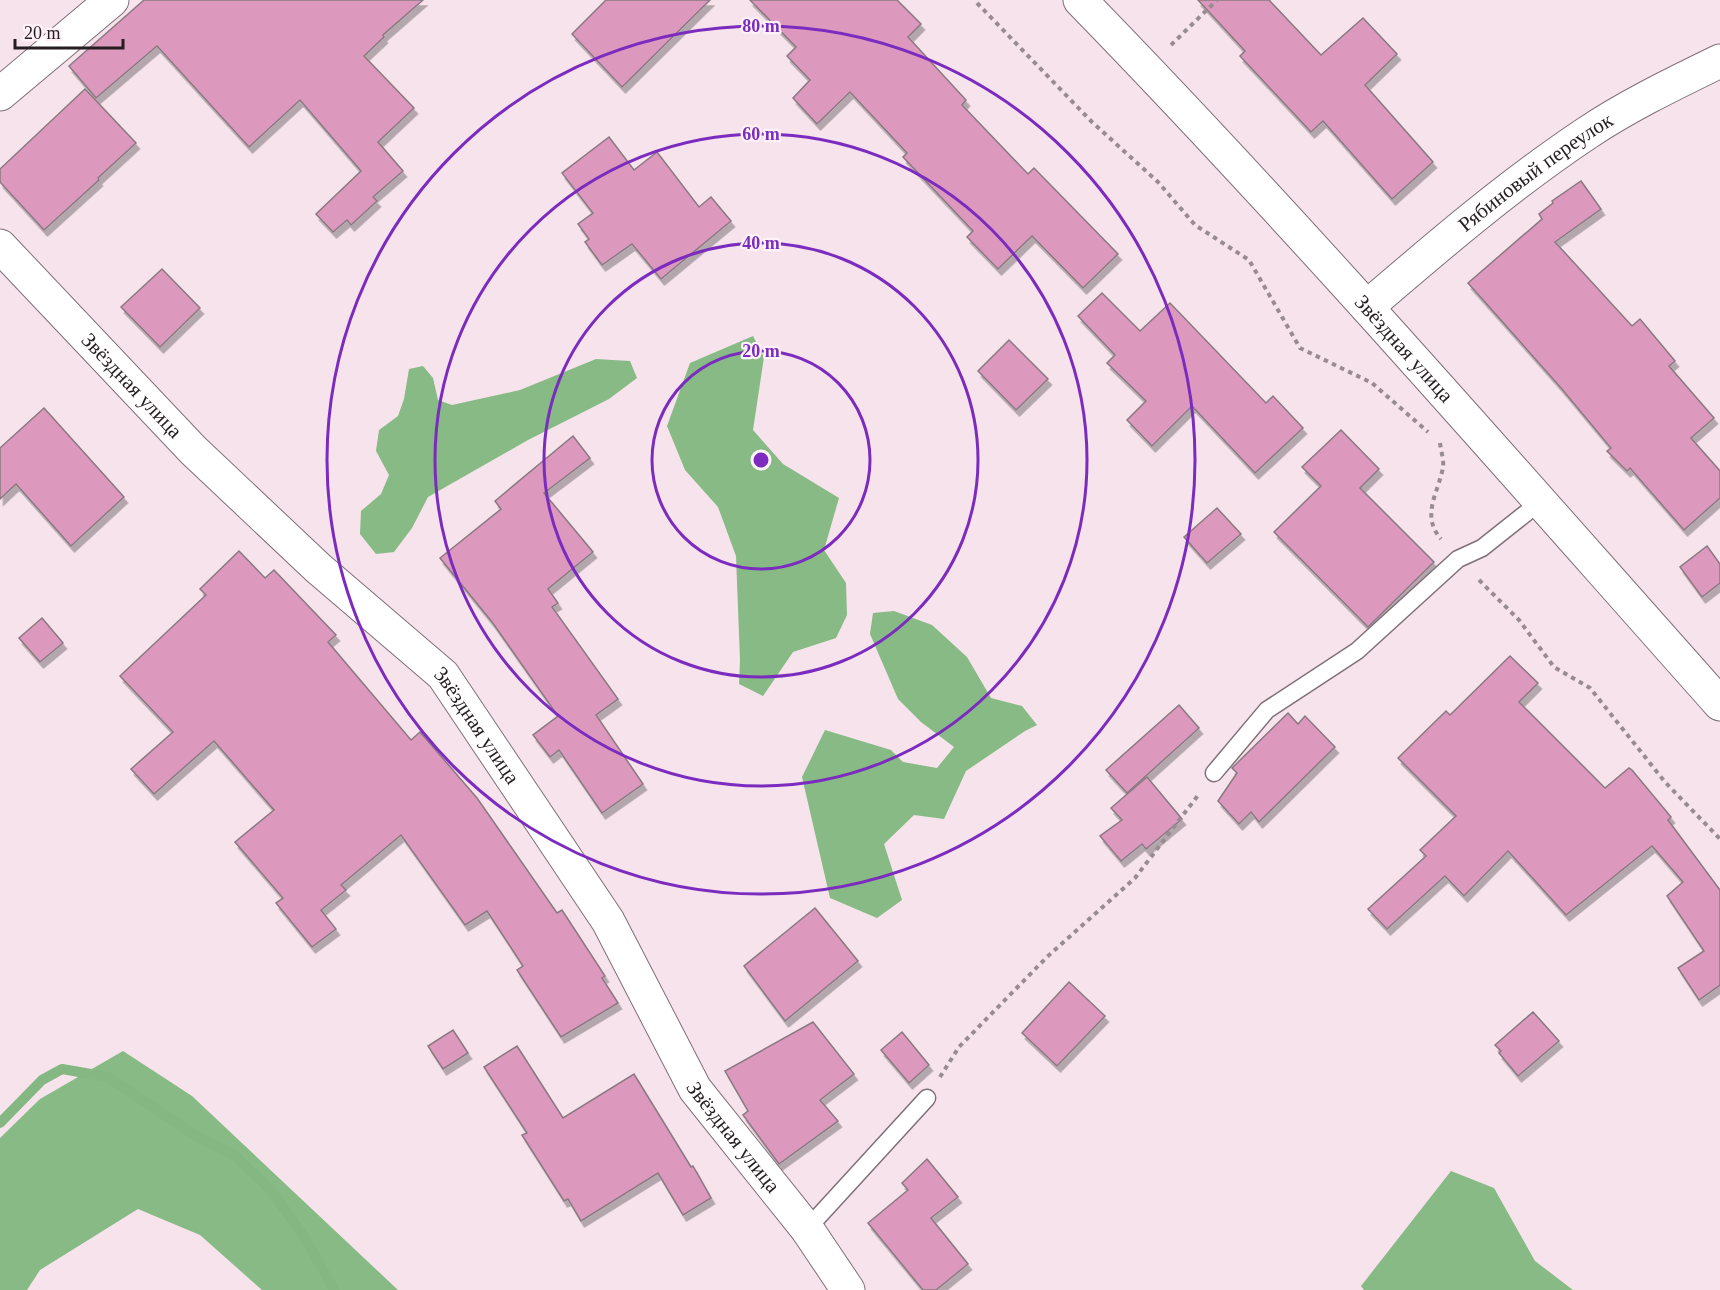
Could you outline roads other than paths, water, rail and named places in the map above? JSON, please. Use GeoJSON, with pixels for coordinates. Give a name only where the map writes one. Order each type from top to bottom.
{"type":"FeatureCollection","features":[{"type":"Feature","properties":{"kind":"street"},"geometry":{"type":"LineString","coordinates":[[0,94],[112,0]]}},
{"type":"Feature","properties":{"kind":"street","name":"Звёздная улица"},"geometry":{"type":"LineString","coordinates":[[1080,0],[1148,69],[1367,307],[1720,704]]}},
{"type":"Feature","properties":{"kind":"street","name":"Рябиновый переулок"},"geometry":{"type":"LineString","coordinates":[[1367,307],[1472,218],[1587,133],[1665,88],[1720,61]]}},
{"type":"Feature","properties":{"kind":"street","name":"Звёздная улица"},"geometry":{"type":"LineString","coordinates":[[0,246],[193,450],[318,568],[443,675],[608,921],[695,1089],[807,1229],[848,1290]]}},
{"type":"Feature","properties":{"kind":"lane"},"geometry":{"type":"LineString","coordinates":[[1214,773],[1267,710],[1356,651],[1458,560],[1482,548],[1540,502]]}},
{"type":"Feature","properties":{"kind":"lane"},"geometry":{"type":"LineString","coordinates":[[807,1229],[927,1098]]}},
{"type":"Feature","properties":{"kind":"waterway"},"geometry":{"type":"LineString","coordinates":[[0,1123],[42,1080],[62,1069],[108,1077],[198,1137],[234,1155],[271,1190],[307,1241],[334,1290]]}}]}
